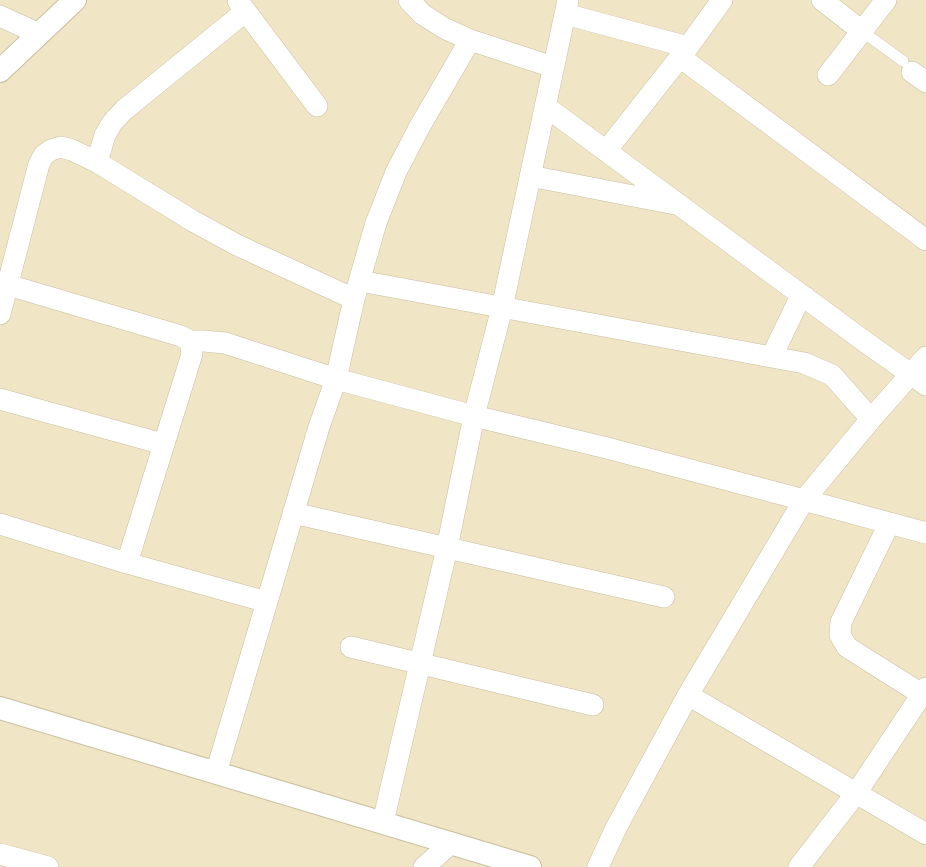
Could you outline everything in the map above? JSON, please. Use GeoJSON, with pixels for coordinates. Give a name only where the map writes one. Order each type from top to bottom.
{"type":"FeatureCollection","features":[{"type":"Feature","properties":{"kind":"street"},"geometry":{"type":"LineString","coordinates":[[0,71],[75,0]]}},
{"type":"Feature","properties":{"kind":"street"},"geometry":{"type":"LineString","coordinates":[[409,0],[422,14],[444,28],[470,40],[553,67]]}},
{"type":"Feature","properties":{"kind":"street"},"geometry":{"type":"LineString","coordinates":[[606,151],[684,52],[722,0]]}},
{"type":"Feature","properties":{"kind":"street"},"geometry":{"type":"LineString","coordinates":[[822,0],[863,32]]}},
{"type":"Feature","properties":{"kind":"street"},"geometry":{"type":"LineString","coordinates":[[828,75],[863,32],[886,0]]}},
{"type":"Feature","properties":{"kind":"street"},"geometry":{"type":"LineString","coordinates":[[97,162],[104,135],[112,123],[124,110],[242,5],[317,106]]}},
{"type":"Feature","properties":{"kind":"street"},"geometry":{"type":"LineString","coordinates":[[383,822],[447,548],[474,416],[502,308],[566,7],[684,52],[926,240]]}},
{"type":"Feature","properties":{"kind":"street"},"geometry":{"type":"LineString","coordinates":[[0,16],[39,34]]}},
{"type":"Feature","properties":{"kind":"street"},"geometry":{"type":"LineString","coordinates":[[216,773],[319,427],[336,379],[357,290],[376,223],[396,172],[420,126],[470,40]]}},
{"type":"Feature","properties":{"kind":"street"},"geometry":{"type":"LineString","coordinates":[[545,106],[918,380]]}},
{"type":"Feature","properties":{"kind":"street"},"geometry":{"type":"LineString","coordinates":[[0,314],[39,164],[44,155],[51,150],[61,147],[72,150],[97,162],[193,221],[237,245],[357,290],[502,308],[804,363],[832,375],[871,419]]}},
{"type":"Feature","properties":{"kind":"street"},"geometry":{"type":"LineString","coordinates":[[530,176],[679,205]]}},
{"type":"Feature","properties":{"kind":"street"},"geometry":{"type":"LineString","coordinates":[[8,285],[181,336],[190,341],[204,340],[225,343],[336,379],[474,416],[607,448],[926,533]]}},
{"type":"Feature","properties":{"kind":"street"},"geometry":{"type":"LineString","coordinates":[[772,356],[797,304],[805,297]]}},
{"type":"Feature","properties":{"kind":"street"},"geometry":{"type":"LineString","coordinates":[[127,563],[192,354],[190,341]]}},
{"type":"Feature","properties":{"kind":"street"},"geometry":{"type":"LineString","coordinates":[[598,867],[616,828],[688,694],[804,500],[871,419],[918,380],[926,356]]}},
{"type":"Feature","properties":{"kind":"street"},"geometry":{"type":"LineString","coordinates":[[0,399],[163,444]]}},
{"type":"Feature","properties":{"kind":"street"},"geometry":{"type":"LineString","coordinates":[[293,513],[664,597]]}},
{"type":"Feature","properties":{"kind":"street"},"geometry":{"type":"LineString","coordinates":[[0,524],[127,563],[267,602]]}},
{"type":"Feature","properties":{"kind":"street"},"geometry":{"type":"LineString","coordinates":[[799,867],[857,792],[925,693],[847,647],[840,635],[841,622],[890,524]]}},
{"type":"Feature","properties":{"kind":"street"},"geometry":{"type":"LineString","coordinates":[[351,646],[593,705]]}},
{"type":"Feature","properties":{"kind":"street"},"geometry":{"type":"LineString","coordinates":[[688,694],[857,792],[926,834]]}},
{"type":"Feature","properties":{"kind":"street"},"geometry":{"type":"LineString","coordinates":[[0,708],[451,842],[502,863],[530,867]]}},
{"type":"Feature","properties":{"kind":"street"},"geometry":{"type":"LineString","coordinates":[[424,867],[451,842]]}},
{"type":"Feature","properties":{"kind":"street"},"geometry":{"type":"LineString","coordinates":[[0,854],[48,867]]}},
{"type":"Feature","properties":{"kind":"lane"},"geometry":{"type":"LineString","coordinates":[[863,32],[914,72]]}}]}
